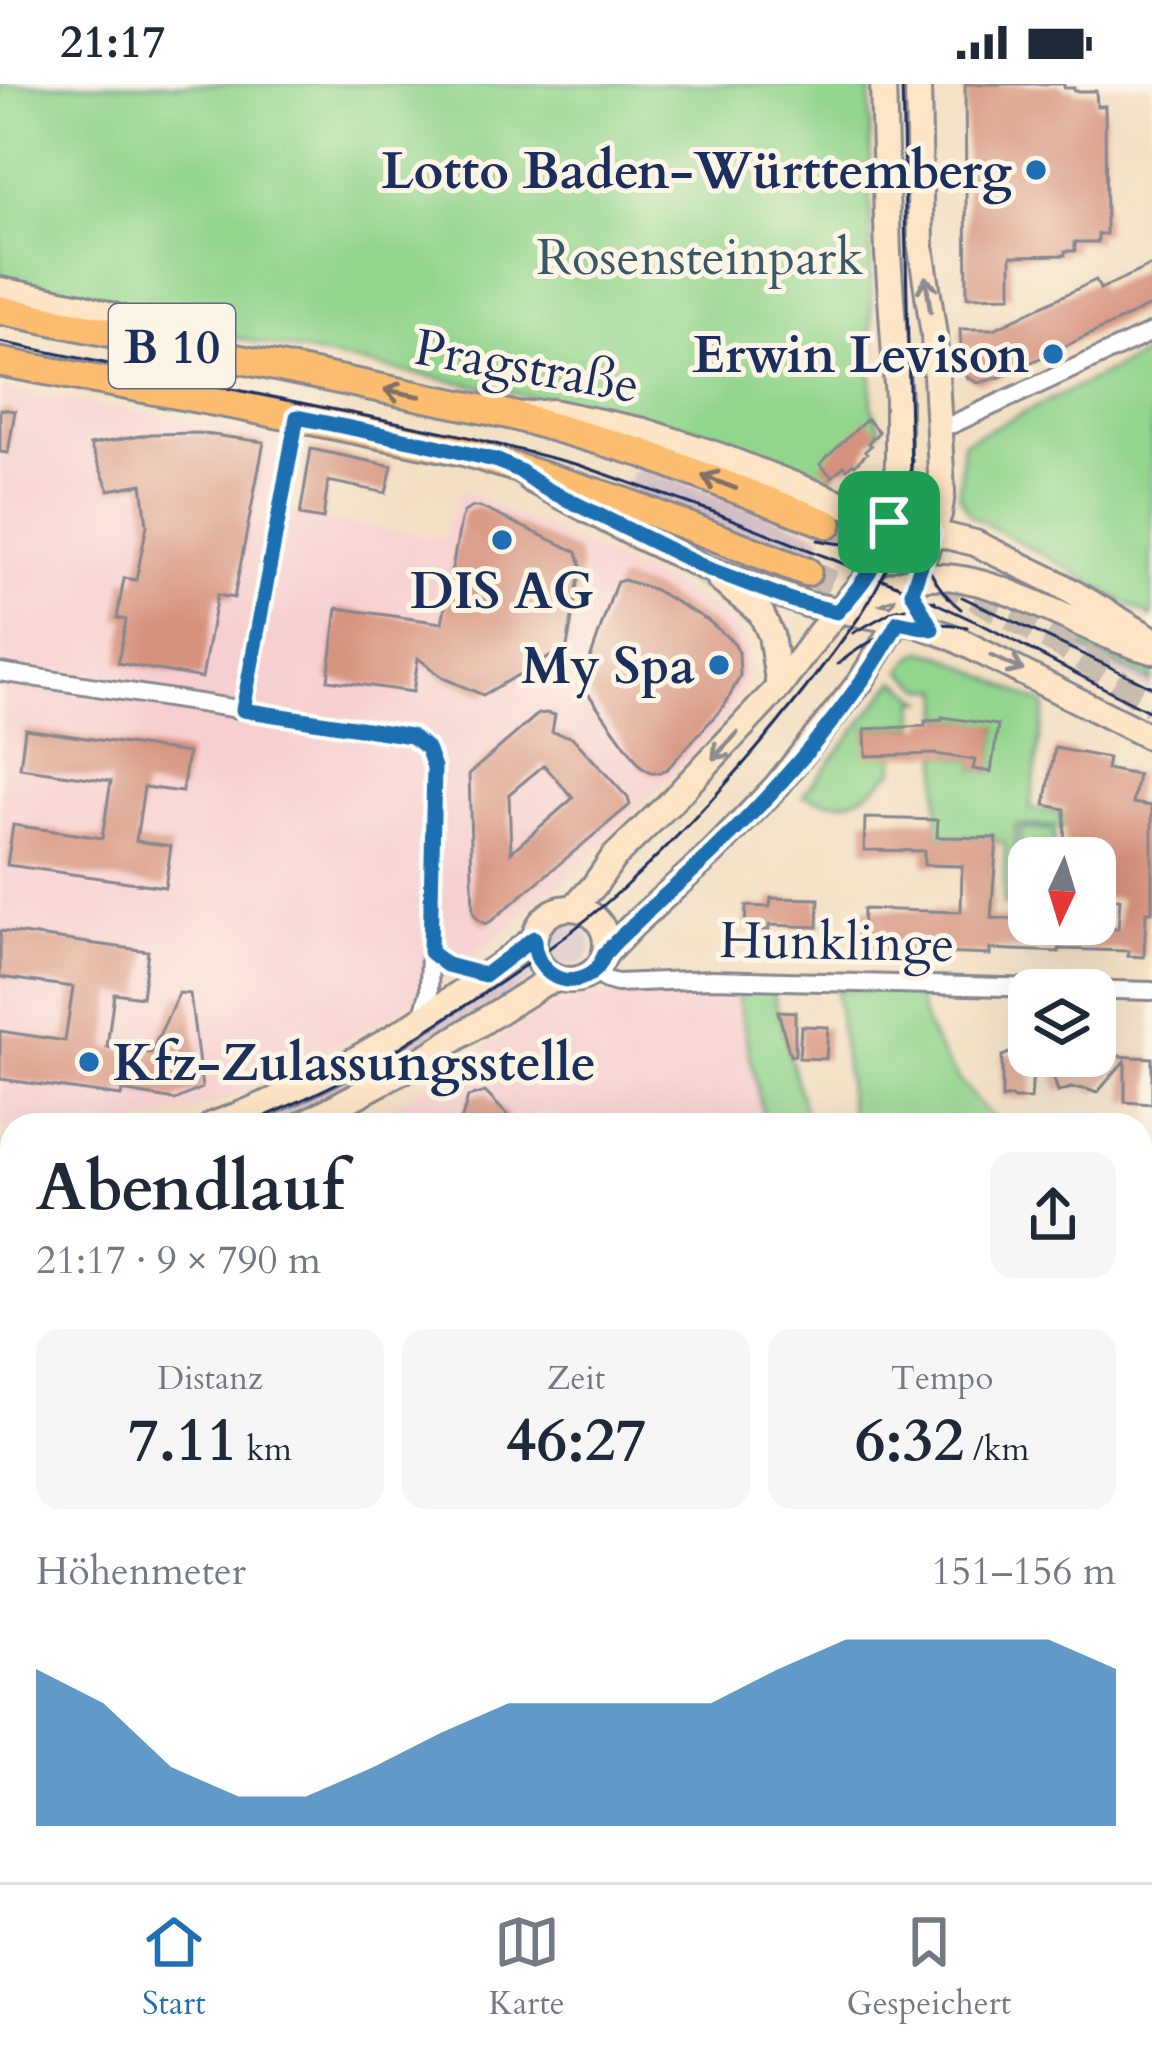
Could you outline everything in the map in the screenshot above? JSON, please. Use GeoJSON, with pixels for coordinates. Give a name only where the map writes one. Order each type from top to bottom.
{"type":"FeatureCollection","features":[{"type":"Feature","properties":{"kind":"main road"},"geometry":{"type":"LineString","coordinates":[[573,908],[613,858],[779,687],[870,574],[883,546],[898,484],[884,84]]}},
{"type":"Feature","properties":{"kind":"main road"},"geometry":{"type":"LineString","coordinates":[[600,962],[606,937],[599,922],[583,910],[560,909],[538,925],[534,938],[541,967],[559,979],[584,978],[726,839],[776,787],[861,681],[898,622],[939,514],[940,425],[934,334],[921,247],[918,84]]}},
{"type":"Feature","properties":{"kind":"main road","name":"Pragstraße"},"geometry":{"type":"LineString","coordinates":[[0,290],[129,319],[292,372],[511,415],[552,412],[644,431],[889,522],[975,543],[1152,639]]}},
{"type":"Feature","properties":{"kind":"main road","name":"B 10"},"geometry":{"type":"LineString","coordinates":[[0,310],[292,372]]}},
{"type":"Feature","properties":{"kind":"main road","name":"Pragstraße"},"geometry":{"type":"LineString","coordinates":[[0,362],[297,417],[498,461],[622,501],[807,572]]}},
{"type":"Feature","properties":{"kind":"main road","name":"B 10"},"geometry":{"type":"LineString","coordinates":[[511,415],[643,454],[828,524]]}},
{"type":"Feature","properties":{"kind":"main road","name":"Pragstraße"},"geometry":{"type":"LineString","coordinates":[[498,461],[706,568],[794,601],[932,629],[1152,738]]}},
{"type":"Feature","properties":{"kind":"main road"},"geometry":{"type":"LineString","coordinates":[[889,522],[932,629]]}},
{"type":"Feature","properties":{"kind":"main road"},"geometry":{"type":"LineString","coordinates":[[706,568],[760,613],[771,635],[779,687]]}},
{"type":"Feature","properties":{"kind":"main road"},"geometry":{"type":"LineString","coordinates":[[837,612],[912,584],[956,578],[1036,605],[1120,643],[1152,651]]}},
{"type":"Feature","properties":{"kind":"main road"},"geometry":{"type":"LineString","coordinates":[[239,1113],[318,1078],[422,1020],[534,938]]}},
{"type":"Feature","properties":{"kind":"main road"},"geometry":{"type":"LineString","coordinates":[[324,1113],[412,1066],[525,994],[559,979]]}},
{"type":"Feature","properties":{"kind":"street"},"geometry":{"type":"LineString","coordinates":[[940,425],[953,424],[1152,332]]}},
{"type":"Feature","properties":{"kind":"street"},"geometry":{"type":"LineString","coordinates":[[243,710],[297,417]]}},
{"type":"Feature","properties":{"kind":"street"},"geometry":{"type":"LineString","coordinates":[[0,672],[411,736],[427,748],[434,767],[428,998],[422,1020]]}},
{"type":"Feature","properties":{"kind":"street"},"geometry":{"type":"LineString","coordinates":[[430,952],[447,965],[485,975]]}},
{"type":"Feature","properties":{"kind":"street","name":"Hunklinge"},"geometry":{"type":"LineString","coordinates":[[600,962],[606,980],[617,982],[1152,991]]}},
{"type":"Feature","properties":{"kind":"shaded area"},"geometry":{"type":"Polygon","coordinates":[[[0,389],[282,435],[270,509],[443,538],[462,491],[676,588],[735,627],[747,649],[748,675],[714,732],[514,927],[418,1000],[312,1058],[218,1102],[180,1113],[0,1113],[0,389]]]}},
{"type":"Feature","properties":{"kind":"shaded area"},"geometry":{"type":"Polygon","coordinates":[[[636,466],[823,535],[812,562],[622,491],[636,466]]]}},
{"type":"Feature","properties":{"kind":"shaded area"},"geometry":{"type":"Polygon","coordinates":[[[1053,635],[1152,681],[1152,690],[1050,641],[1053,635]]]}},
{"type":"Feature","properties":{"kind":"shaded area"},"geometry":{"type":"Polygon","coordinates":[[[569,923],[584,930],[591,945],[584,960],[569,967],[554,960],[547,945],[554,930],[569,923]]]}},
{"type":"Feature","properties":{"kind":"shaded area"},"geometry":{"type":"Polygon","coordinates":[[[526,954],[540,977],[310,1113],[255,1113],[526,954]]]}},
{"type":"Feature","properties":{"kind":"shaded area"},"geometry":{"type":"Polygon","coordinates":[[[736,989],[762,1113],[382,1113],[556,1002],[657,991],[736,989]]]}},
{"type":"Feature","properties":{"kind":"green space","name":"Rosensteinpark"},"geometry":{"type":"Polygon","coordinates":[[[0,84],[870,84],[872,407],[881,429],[829,479],[698,430],[185,328],[91,295],[0,278],[0,84]]]}},
{"type":"Feature","properties":{"kind":"green space"},"geometry":{"type":"Polygon","coordinates":[[[1152,351],[1152,618],[971,516],[959,494],[963,442],[1152,351]]]}},
{"type":"Feature","properties":{"kind":"green space"},"geometry":{"type":"Polygon","coordinates":[[[579,522],[706,582],[749,614],[758,632],[711,593],[577,526],[579,522]]]}},
{"type":"Feature","properties":{"kind":"green space"},"geometry":{"type":"Polygon","coordinates":[[[1072,633],[1152,669],[1152,681],[1069,641],[1072,633]]]}},
{"type":"Feature","properties":{"kind":"green space"},"geometry":{"type":"Polygon","coordinates":[[[922,651],[944,656],[1045,705],[1030,809],[1055,812],[1099,829],[1016,825],[1016,837],[1008,837],[1008,903],[1003,906],[1005,843],[996,838],[937,837],[939,754],[975,760],[974,769],[991,772],[998,726],[942,717],[942,689],[925,689],[902,671],[922,651]]]}},
{"type":"Feature","properties":{"kind":"green space"},"geometry":{"type":"Polygon","coordinates":[[[896,680],[925,701],[916,701],[916,726],[866,729],[895,755],[894,770],[843,802],[803,795],[896,680]]]}},
{"type":"Feature","properties":{"kind":"green space"},"geometry":{"type":"Polygon","coordinates":[[[1020,829],[1054,829],[1054,837],[1020,837],[1020,829]]]}},
{"type":"Feature","properties":{"kind":"green space"},"geometry":{"type":"Polygon","coordinates":[[[736,989],[772,989],[805,1113],[762,1113],[736,989]]]}},
{"type":"Feature","properties":{"kind":"green space"},"geometry":{"type":"Polygon","coordinates":[[[836,989],[917,991],[937,1046],[989,1113],[851,1113],[836,989]]]}},
{"type":"Feature","properties":{"kind":"building","name":"Lotto Baden-Württemberg"},"geometry":{"type":"Polygon","coordinates":[[[965,84],[1064,84],[1074,91],[1096,91],[1097,106],[1105,106],[1106,234],[1098,234],[1098,242],[1075,242],[1075,251],[1065,251],[1065,255],[1011,256],[1011,296],[967,297],[965,84]]]}},
{"type":"Feature","properties":{"kind":"building"},"geometry":{"type":"Polygon","coordinates":[[[1152,265],[1152,305],[1000,377],[978,383],[962,369],[960,329],[994,329],[1096,280],[1100,289],[1152,265]]]}},
{"type":"Feature","properties":{"kind":"building"},"geometry":{"type":"Polygon","coordinates":[[[0,409],[15,411],[8,453],[0,452],[0,409]]]}},
{"type":"Feature","properties":{"kind":"building"},"geometry":{"type":"Polygon","coordinates":[[[867,419],[879,432],[868,443],[867,453],[832,477],[820,464],[867,419]]]}},
{"type":"Feature","properties":{"kind":"building"},"geometry":{"type":"Polygon","coordinates":[[[198,433],[264,442],[234,598],[217,595],[202,678],[118,663],[126,620],[117,618],[124,578],[136,580],[147,525],[142,484],[109,490],[90,445],[151,434],[198,433]]]}},
{"type":"Feature","properties":{"kind":"building"},"geometry":{"type":"Polygon","coordinates":[[[311,449],[392,466],[386,493],[328,481],[323,519],[300,515],[311,449]]]}},
{"type":"Feature","properties":{"kind":"building"},"geometry":{"type":"Polygon","coordinates":[[[473,507],[577,552],[581,566],[567,647],[483,695],[443,678],[418,658],[413,692],[328,680],[337,608],[442,623],[461,520],[473,507]]]}},
{"type":"Feature","properties":{"kind":"building"},"geometry":{"type":"Polygon","coordinates":[[[624,580],[653,589],[709,621],[739,653],[740,676],[725,705],[660,773],[641,767],[584,688],[614,589],[624,580]]]}},
{"type":"Feature","properties":{"kind":"building"},"geometry":{"type":"Polygon","coordinates":[[[538,714],[555,715],[552,732],[572,737],[630,805],[486,924],[473,912],[469,774],[538,714]],[[544,765],[509,794],[511,852],[573,798],[544,765]]]}},
{"type":"Feature","properties":{"kind":"building"},"geometry":{"type":"Polygon","coordinates":[[[942,717],[998,725],[991,772],[973,769],[975,760],[936,754],[866,756],[865,729],[925,726],[925,721],[942,717]]]}},
{"type":"Feature","properties":{"kind":"building"},"geometry":{"type":"Polygon","coordinates":[[[25,729],[188,753],[182,792],[144,787],[136,841],[171,846],[165,887],[7,865],[13,825],[102,838],[111,781],[20,768],[25,729]]]}},
{"type":"Feature","properties":{"kind":"building"},"geometry":{"type":"Polygon","coordinates":[[[1055,748],[1108,758],[1106,769],[1138,775],[1133,803],[1152,806],[1152,912],[1146,912],[1144,957],[1128,956],[1129,951],[1059,949],[990,949],[990,955],[862,950],[863,909],[961,912],[962,866],[924,865],[924,851],[864,850],[865,818],[938,820],[937,837],[997,838],[991,918],[1008,919],[1008,945],[1116,945],[1120,899],[1116,899],[1116,837],[1064,837],[1065,809],[1045,805],[1055,748]]]}},
{"type":"Feature","properties":{"kind":"building"},"geometry":{"type":"Polygon","coordinates":[[[771,898],[819,899],[818,927],[745,929],[746,906],[770,907],[771,898]]]}},
{"type":"Feature","properties":{"kind":"building"},"geometry":{"type":"Polygon","coordinates":[[[0,931],[148,951],[142,997],[114,993],[107,1047],[151,1053],[179,993],[190,994],[202,1088],[175,1100],[0,1079],[0,1031],[65,1041],[73,987],[0,977],[0,931]]]}},
{"type":"Feature","properties":{"kind":"building"},"geometry":{"type":"Polygon","coordinates":[[[778,1011],[795,1012],[795,1055],[790,1056],[778,1011]]]}},
{"type":"Feature","properties":{"kind":"building"},"geometry":{"type":"Polygon","coordinates":[[[801,1026],[828,1027],[826,1059],[799,1058],[801,1026]]]}},
{"type":"Feature","properties":{"kind":"building"},"geometry":{"type":"Polygon","coordinates":[[[1008,1053],[1008,1077],[1033,1077],[1031,1099],[1002,1099],[1002,1056],[1008,1053]]]}},
{"type":"Feature","properties":{"kind":"building"},"geometry":{"type":"Polygon","coordinates":[[[1116,1056],[1152,1058],[1152,1104],[1125,1102],[1125,1060],[1116,1071],[1116,1056]]]}},
{"type":"Feature","properties":{"kind":"building"},"geometry":{"type":"Polygon","coordinates":[[[1053,1077],[1111,1077],[1097,1093],[1071,1088],[1058,1092],[1053,1077]]]}},
{"type":"Feature","properties":{"kind":"building"},"geometry":{"type":"Polygon","coordinates":[[[485,1092],[505,1113],[463,1113],[468,1097],[485,1092]]]}},
{"type":"Feature","properties":{"kind":"tunnel"},"geometry":{"type":"LineString","coordinates":[[828,524],[913,563],[1063,645],[1152,704]]}},
{"type":"Feature","properties":{"kind":"tunnel"},"geometry":{"type":"LineString","coordinates":[[807,572],[874,604]]}},
{"type":"Feature","properties":{"kind":"tram line"},"geometry":{"type":"LineString","coordinates":[[902,84],[912,518],[928,568],[961,609]]}},
{"type":"Feature","properties":{"kind":"tram line"},"geometry":{"type":"LineString","coordinates":[[0,342],[460,435],[579,465],[897,585],[1152,713]]}},
{"type":"Feature","properties":{"kind":"tram line"},"geometry":{"type":"LineString","coordinates":[[272,1113],[362,1070],[485,993],[592,915],[694,819],[808,686],[860,616],[897,541],[912,459]]}},
{"type":"Feature","properties":{"kind":"tram line"},"geometry":{"type":"LineString","coordinates":[[818,540],[865,543],[884,534],[901,514]]}},
{"type":"Feature","properties":{"kind":"tram line"},"geometry":{"type":"LineString","coordinates":[[962,597],[1152,687]]}},
{"type":"Feature","properties":{"kind":"tram line"},"geometry":{"type":"LineString","coordinates":[[853,633],[893,611],[935,601]]}},
{"type":"Feature","properties":{"kind":"tram line"},"geometry":{"type":"LineString","coordinates":[[838,664],[898,630],[932,624],[967,627]]}},
{"type":"Feature","properties":{"kind":"place","name":"Lotto Baden-Württemberg"},"geometry":{"type":"Point","coordinates":[1036,170]}},
{"type":"Feature","properties":{"kind":"place","name":"Erwin Levison"},"geometry":{"type":"Point","coordinates":[1053,354]}},
{"type":"Feature","properties":{"kind":"place","name":"DIS AG"},"geometry":{"type":"Point","coordinates":[502,540]}},
{"type":"Feature","properties":{"kind":"place","name":"My Spa"},"geometry":{"type":"Point","coordinates":[719,665]}},
{"type":"Feature","properties":{"kind":"place","name":"Kfz-Zulassungsstelle"},"geometry":{"type":"Point","coordinates":[89,1062]}},
{"type":"Feature","properties":{"kind":"route"},"geometry":{"type":"LineString","coordinates":[[297,417],[498,461],[706,568],[837,612],[870,574],[889,522],[931,534],[912,592],[932,629],[898,622],[861,681],[776,787],[584,978],[572,981],[549,974],[536,957],[534,938],[485,975],[447,965],[430,952],[434,767],[427,748],[411,736],[243,710],[297,417]]}}]}
